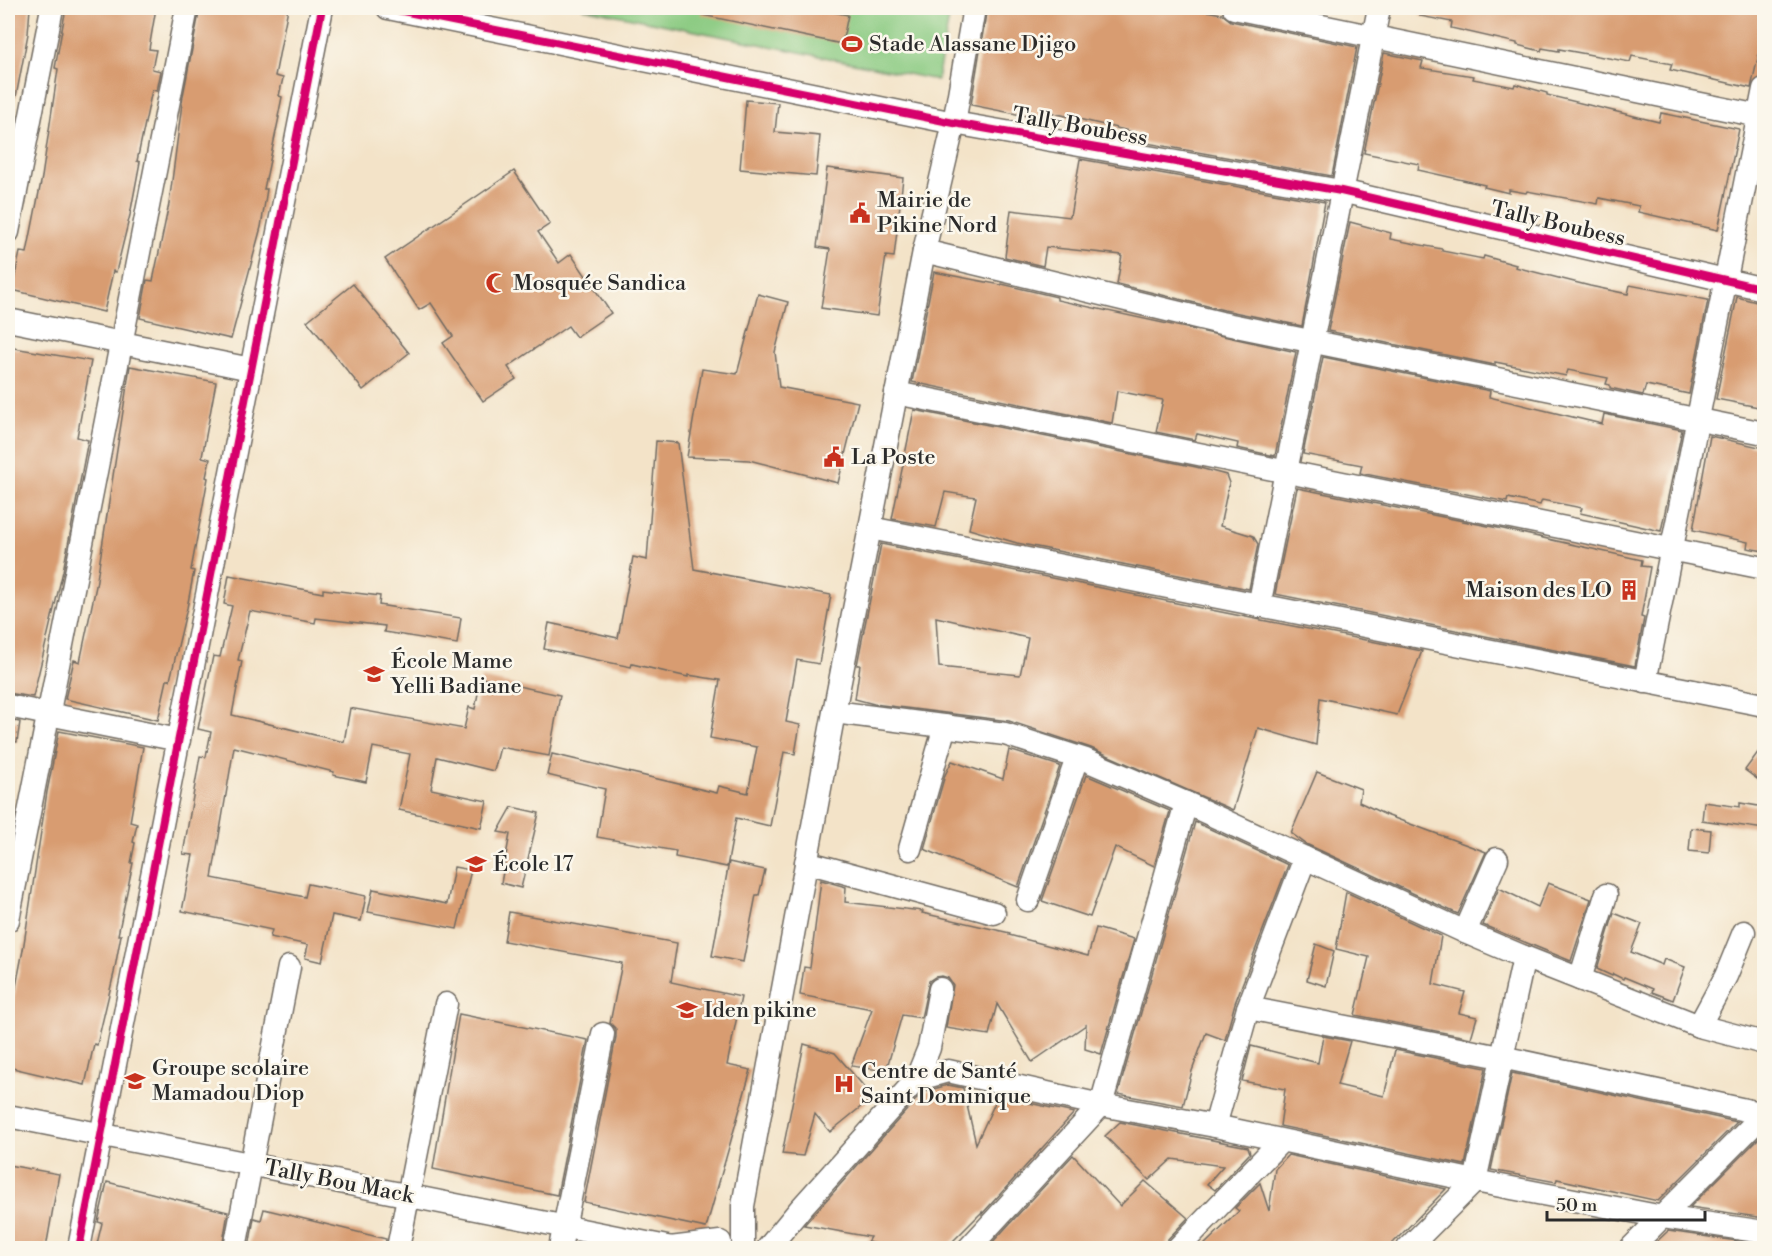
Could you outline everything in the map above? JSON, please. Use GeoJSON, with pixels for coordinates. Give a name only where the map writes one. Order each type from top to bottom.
{"type":"FeatureCollection","features":[{"type":"Feature","properties":{"kind":"street"},"geometry":{"type":"LineString","coordinates":[[8,232],[52,8]]}},
{"type":"Feature","properties":{"kind":"street"},"geometry":{"type":"LineString","coordinates":[[8,920],[187,8]]}},
{"type":"Feature","properties":{"kind":"street"},"geometry":{"type":"LineString","coordinates":[[79,1248],[322,8]]}},
{"type":"Feature","properties":{"kind":"street","name":"Tally Boubess"},"geometry":{"type":"LineString","coordinates":[[388,8],[419,11],[954,123],[1341,192],[1764,289]]}},
{"type":"Feature","properties":{"kind":"street"},"geometry":{"type":"LineString","coordinates":[[740,1246],[743,1206],[834,712],[924,251],[954,123],[974,8]]}},
{"type":"Feature","properties":{"kind":"street"},"geometry":{"type":"LineString","coordinates":[[1234,8],[1762,116]]}},
{"type":"Feature","properties":{"kind":"street"},"geometry":{"type":"LineString","coordinates":[[1259,606],[1379,8]]}},
{"type":"Feature","properties":{"kind":"street"},"geometry":{"type":"LineString","coordinates":[[1645,682],[1725,281],[1762,116],[1764,89]]}},
{"type":"Feature","properties":{"kind":"street"},"geometry":{"type":"LineString","coordinates":[[924,251],[1221,323],[1764,433]]}},
{"type":"Feature","properties":{"kind":"street"},"geometry":{"type":"LineString","coordinates":[[8,320],[251,369]]}},
{"type":"Feature","properties":{"kind":"street"},"geometry":{"type":"LineString","coordinates":[[896,393],[1764,568]]}},
{"type":"Feature","properties":{"kind":"street"},"geometry":{"type":"LineString","coordinates":[[870,528],[1764,705]]}},
{"type":"Feature","properties":{"kind":"street"},"geometry":{"type":"LineString","coordinates":[[8,706],[179,740]]}},
{"type":"Feature","properties":{"kind":"street"},"geometry":{"type":"LineString","coordinates":[[834,712],[1005,734],[1077,758],[1186,803],[1524,957],[1699,1026],[1764,1042]]}},
{"type":"Feature","properties":{"kind":"street"},"geometry":{"type":"LineString","coordinates":[[910,849],[945,726]]}},
{"type":"Feature","properties":{"kind":"street"},"geometry":{"type":"LineString","coordinates":[[1028,900],[1077,758]]}},
{"type":"Feature","properties":{"kind":"street"},"geometry":{"type":"LineString","coordinates":[[969,1248],[1101,1105],[1186,803]]}},
{"type":"Feature","properties":{"kind":"street"},"geometry":{"type":"LineString","coordinates":[[1215,1126],[1248,1008],[1305,858]]}},
{"type":"Feature","properties":{"kind":"street"},"geometry":{"type":"LineString","coordinates":[[1465,932],[1497,859]]}},
{"type":"Feature","properties":{"kind":"street"},"geometry":{"type":"LineString","coordinates":[[806,862],[994,913]]}},
{"type":"Feature","properties":{"kind":"street"},"geometry":{"type":"LineString","coordinates":[[1580,979],[1606,895]]}},
{"type":"Feature","properties":{"kind":"street"},"geometry":{"type":"LineString","coordinates":[[1699,1026],[1726,976],[1744,932]]}},
{"type":"Feature","properties":{"kind":"street"},"geometry":{"type":"LineString","coordinates":[[1408,1248],[1475,1181],[1524,957]]}},
{"type":"Feature","properties":{"kind":"street"},"geometry":{"type":"LineString","coordinates":[[236,1248],[289,967]]}},
{"type":"Feature","properties":{"kind":"street"},"geometry":{"type":"LineString","coordinates":[[740,1246],[801,1208],[916,1080],[929,1048],[940,989]]}},
{"type":"Feature","properties":{"kind":"street"},"geometry":{"type":"LineString","coordinates":[[398,1248],[446,1004]]}},
{"type":"Feature","properties":{"kind":"street"},"geometry":{"type":"LineString","coordinates":[[1248,1008],[1501,1057],[1764,1114]]}},
{"type":"Feature","properties":{"kind":"street"},"geometry":{"type":"LineString","coordinates":[[562,1238],[603,1034]]}},
{"type":"Feature","properties":{"kind":"street"},"geometry":{"type":"LineString","coordinates":[[916,1080],[948,1071],[1101,1105],[1215,1126],[1475,1181],[1764,1232]]}},
{"type":"Feature","properties":{"kind":"street"},"geometry":{"type":"LineString","coordinates":[[1631,1248],[1764,1114]]}},
{"type":"Feature","properties":{"kind":"street","name":"Tally Bou Mack"},"geometry":{"type":"LineString","coordinates":[[8,1116],[408,1196],[562,1238],[671,1248],[740,1246]]}},
{"type":"Feature","properties":{"kind":"street"},"geometry":{"type":"LineString","coordinates":[[1178,1248],[1281,1141]]}},
{"type":"Feature","properties":{"kind":"green space","name":"Stade Alassane Djigo"},"geometry":{"type":"Polygon","coordinates":[[[582,8],[951,8],[937,80],[582,8]]]}},
{"type":"Feature","properties":{"kind":"building"},"geometry":{"type":"Polygon","coordinates":[[[8,8],[30,8],[28,34],[16,97],[8,96],[8,8]]]}},
{"type":"Feature","properties":{"kind":"building"},"geometry":{"type":"Polygon","coordinates":[[[66,8],[156,8],[149,49],[156,50],[152,69],[161,71],[157,91],[152,90],[137,161],[140,162],[130,215],[116,272],[113,271],[104,312],[12,290],[20,252],[27,253],[42,177],[58,69],[55,68],[66,8]]]}},
{"type":"Feature","properties":{"kind":"building"},"geometry":{"type":"Polygon","coordinates":[[[200,8],[288,8],[275,76],[283,78],[279,96],[282,97],[264,189],[267,189],[261,227],[231,339],[140,318],[147,280],[153,281],[169,204],[183,96],[200,8]]]}},
{"type":"Feature","properties":{"kind":"building"},"geometry":{"type":"Polygon","coordinates":[[[702,8],[813,8],[848,15],[842,44],[702,15],[702,8]]]}},
{"type":"Feature","properties":{"kind":"building"},"geometry":{"type":"Polygon","coordinates":[[[987,8],[1190,8],[1222,14],[1231,21],[1357,47],[1332,176],[1141,142],[1142,134],[1049,112],[1047,120],[971,105],[987,8]]]}},
{"type":"Feature","properties":{"kind":"building"},"geometry":{"type":"Polygon","coordinates":[[[1421,8],[1582,8],[1606,12],[1608,8],[1764,8],[1764,31],[1751,88],[1670,70],[1672,64],[1632,56],[1630,62],[1559,49],[1559,51],[1542,48],[1541,51],[1517,45],[1517,43],[1451,28],[1452,22],[1420,16],[1421,8]]]}},
{"type":"Feature","properties":{"kind":"building"},"geometry":{"type":"Polygon","coordinates":[[[1384,53],[1423,61],[1421,68],[1474,76],[1473,79],[1514,87],[1515,84],[1547,93],[1547,95],[1659,122],[1661,113],[1739,129],[1718,230],[1638,212],[1639,206],[1599,198],[1598,204],[1527,191],[1526,193],[1509,190],[1509,193],[1484,187],[1485,185],[1418,170],[1419,164],[1364,153],[1384,53]]]}},
{"type":"Feature","properties":{"kind":"building"},"geometry":{"type":"Polygon","coordinates":[[[746,100],[778,103],[775,132],[820,136],[816,176],[740,169],[746,100]]]}},
{"type":"Feature","properties":{"kind":"building"},"geometry":{"type":"Polygon","coordinates":[[[1080,159],[1325,202],[1302,326],[1117,284],[1122,255],[1046,247],[1043,266],[1005,257],[1011,210],[1070,217],[1080,159]]]}},
{"type":"Feature","properties":{"kind":"building","name":"Mairie de Pikine Nord"},"geometry":{"type":"Polygon","coordinates":[[[827,168],[903,178],[894,257],[886,256],[877,316],[821,308],[830,249],[817,247],[827,168]]]}},
{"type":"Feature","properties":{"kind":"building","name":"Mosquée Sandica"},"geometry":{"type":"Polygon","coordinates":[[[514,171],[550,224],[538,232],[559,263],[571,254],[611,313],[576,337],[568,326],[508,367],[516,379],[483,401],[443,343],[453,336],[431,303],[419,310],[385,259],[514,171]]]}},
{"type":"Feature","properties":{"kind":"building"},"geometry":{"type":"Polygon","coordinates":[[[1350,222],[1391,233],[1390,239],[1483,259],[1484,256],[1516,265],[1515,267],[1590,286],[1628,294],[1630,285],[1708,300],[1689,394],[1646,385],[1643,395],[1610,388],[1610,385],[1606,384],[1608,378],[1568,370],[1566,376],[1495,362],[1495,365],[1328,331],[1350,222]]]}},
{"type":"Feature","properties":{"kind":"building"},"geometry":{"type":"Polygon","coordinates":[[[934,272],[1002,284],[1057,297],[1057,300],[1296,352],[1275,456],[1237,448],[1238,443],[1197,434],[1195,440],[1156,432],[1163,400],[1117,391],[1112,423],[912,382],[934,272]]]}},
{"type":"Feature","properties":{"kind":"building"},"geometry":{"type":"Polygon","coordinates":[[[353,284],[409,353],[363,390],[307,321],[353,284]]]}},
{"type":"Feature","properties":{"kind":"building"},"geometry":{"type":"Polygon","coordinates":[[[758,294],[788,302],[775,352],[779,387],[858,402],[838,483],[749,460],[687,457],[702,369],[737,374],[758,294]]]}},
{"type":"Feature","properties":{"kind":"building"},"geometry":{"type":"Polygon","coordinates":[[[1737,297],[1764,304],[1764,408],[1716,399],[1737,297]]]}},
{"type":"Feature","properties":{"kind":"building"},"geometry":{"type":"Polygon","coordinates":[[[8,347],[91,361],[77,437],[88,440],[63,571],[33,697],[8,693],[8,347]]]}},
{"type":"Feature","properties":{"kind":"building"},"geometry":{"type":"Polygon","coordinates":[[[1323,357],[1490,391],[1489,397],[1602,424],[1604,414],[1682,430],[1661,531],[1580,513],[1582,508],[1542,500],[1540,505],[1508,498],[1507,502],[1360,473],[1362,465],[1303,454],[1323,357]]]}},
{"type":"Feature","properties":{"kind":"building"},"geometry":{"type":"Polygon","coordinates":[[[130,366],[216,382],[202,457],[210,459],[191,570],[194,571],[170,680],[167,680],[158,720],[65,699],[74,660],[80,662],[96,586],[130,366]]]}},
{"type":"Feature","properties":{"kind":"building"},"geometry":{"type":"Polygon","coordinates":[[[914,410],[1226,475],[1229,483],[1220,526],[1253,536],[1258,544],[1249,589],[1017,543],[969,529],[976,497],[945,492],[936,527],[892,519],[914,410]]]}},
{"type":"Feature","properties":{"kind":"building"},"geometry":{"type":"Polygon","coordinates":[[[1710,436],[1764,448],[1764,551],[1747,548],[1748,542],[1693,530],[1710,436]]]}},
{"type":"Feature","properties":{"kind":"building"},"geometry":{"type":"Polygon","coordinates":[[[656,441],[678,443],[694,569],[831,595],[819,664],[797,660],[786,722],[800,725],[795,754],[784,752],[770,826],[736,818],[727,867],[675,857],[676,851],[597,837],[605,789],[547,775],[552,754],[717,793],[719,786],[748,793],[757,747],[710,738],[720,680],[688,675],[688,677],[632,664],[631,667],[544,649],[549,623],[618,638],[633,557],[647,560],[656,441]]]}},
{"type":"Feature","properties":{"kind":"building"},"geometry":{"type":"Polygon","coordinates":[[[1297,488],[1503,529],[1642,560],[1641,566],[1650,567],[1635,666],[1275,594],[1297,488]]]}},
{"type":"Feature","properties":{"kind":"building"},"geometry":{"type":"Polygon","coordinates":[[[881,544],[1422,651],[1397,715],[1320,698],[1316,745],[1258,728],[1233,810],[1091,748],[1009,721],[874,704],[855,699],[860,665],[857,665],[881,544]],[[936,617],[939,667],[1020,675],[1028,638],[936,617]]]}},
{"type":"Feature","properties":{"kind":"building"},"geometry":{"type":"Polygon","coordinates":[[[229,575],[323,593],[323,589],[380,596],[379,605],[461,618],[457,644],[384,632],[385,626],[316,618],[315,623],[250,611],[238,660],[242,661],[232,715],[344,742],[350,708],[464,729],[469,707],[475,709],[481,678],[560,695],[549,756],[500,747],[494,771],[437,757],[431,789],[487,801],[481,828],[399,810],[410,754],[373,747],[366,782],[234,747],[212,878],[305,897],[308,884],[366,896],[361,921],[332,915],[322,962],[305,958],[308,945],[270,937],[272,930],[182,911],[193,855],[183,854],[200,756],[206,757],[211,732],[198,729],[213,656],[220,657],[232,606],[224,604],[229,575]]]}},
{"type":"Feature","properties":{"kind":"building"},"geometry":{"type":"Polygon","coordinates":[[[8,720],[20,722],[17,742],[8,741],[8,720]]]}},
{"type":"Feature","properties":{"kind":"building"},"geometry":{"type":"Polygon","coordinates":[[[59,731],[143,747],[130,822],[137,824],[133,842],[135,843],[131,863],[133,863],[118,935],[121,935],[97,1045],[94,1044],[85,1085],[8,1067],[8,1028],[59,731]]]}},
{"type":"Feature","properties":{"kind":"building"},"geometry":{"type":"Polygon","coordinates":[[[1764,744],[1764,784],[1745,770],[1764,744]]]}},
{"type":"Feature","properties":{"kind":"building"},"geometry":{"type":"Polygon","coordinates":[[[1009,750],[1060,766],[1018,887],[924,849],[945,775],[952,761],[1003,779],[1009,750]]]}},
{"type":"Feature","properties":{"kind":"building"},"geometry":{"type":"Polygon","coordinates":[[[1317,772],[1361,789],[1359,802],[1386,815],[1486,852],[1458,914],[1306,844],[1291,833],[1317,772]]]}},
{"type":"Feature","properties":{"kind":"building"},"geometry":{"type":"Polygon","coordinates":[[[1086,775],[1170,811],[1154,866],[1115,847],[1090,917],[1042,901],[1086,775]]]}},
{"type":"Feature","properties":{"kind":"building"},"geometry":{"type":"Polygon","coordinates":[[[1704,802],[1740,807],[1740,803],[1764,807],[1764,829],[1702,820],[1704,802]]]}},
{"type":"Feature","properties":{"kind":"building"},"geometry":{"type":"Polygon","coordinates":[[[512,807],[539,813],[521,888],[501,883],[510,834],[498,832],[512,807]]]}},
{"type":"Feature","properties":{"kind":"building"},"geometry":{"type":"Polygon","coordinates":[[[1195,822],[1288,865],[1235,1003],[1225,1040],[1206,1033],[1192,1071],[1183,1106],[1118,1094],[1195,822]]]}},
{"type":"Feature","properties":{"kind":"building"},"geometry":{"type":"Polygon","coordinates":[[[1691,828],[1711,830],[1709,853],[1689,851],[1691,828]]]}},
{"type":"Feature","properties":{"kind":"building"},"geometry":{"type":"Polygon","coordinates":[[[729,862],[765,870],[759,895],[756,895],[743,962],[712,956],[729,862]]]}},
{"type":"Feature","properties":{"kind":"building"},"geometry":{"type":"Polygon","coordinates":[[[454,867],[471,870],[457,929],[368,912],[373,889],[447,904],[454,867]]]}},
{"type":"Feature","properties":{"kind":"building"},"geometry":{"type":"Polygon","coordinates":[[[821,880],[846,887],[845,902],[923,911],[922,913],[1010,933],[1009,935],[1088,956],[1096,928],[1134,939],[1101,1054],[1085,1049],[1086,1025],[1032,1062],[997,1004],[989,1035],[946,1028],[953,985],[948,978],[942,976],[929,981],[921,1018],[902,1015],[886,1071],[851,1066],[872,1009],[800,995],[804,967],[810,968],[821,880]]]}},
{"type":"Feature","properties":{"kind":"building"},"geometry":{"type":"Polygon","coordinates":[[[1548,883],[1591,899],[1571,961],[1483,925],[1499,888],[1538,907],[1548,883]]]}},
{"type":"Feature","properties":{"kind":"building"},"geometry":{"type":"Polygon","coordinates":[[[1346,892],[1441,936],[1433,984],[1465,992],[1459,1013],[1477,1017],[1471,1038],[1355,1015],[1369,957],[1336,949],[1346,892]]]}},
{"type":"Feature","properties":{"kind":"building"},"geometry":{"type":"Polygon","coordinates":[[[509,912],[677,943],[671,982],[741,997],[727,1065],[751,1070],[706,1228],[584,1202],[616,1037],[616,1029],[610,1023],[622,963],[504,941],[509,912]]]}},
{"type":"Feature","properties":{"kind":"building"},"geometry":{"type":"Polygon","coordinates":[[[1614,913],[1642,924],[1631,952],[1662,965],[1664,959],[1685,967],[1673,1000],[1624,977],[1623,979],[1613,974],[1612,976],[1597,969],[1614,913]]]}},
{"type":"Feature","properties":{"kind":"building"},"geometry":{"type":"Polygon","coordinates":[[[1316,944],[1334,951],[1326,986],[1307,980],[1316,944]]]}},
{"type":"Feature","properties":{"kind":"building"},"geometry":{"type":"Polygon","coordinates":[[[459,1014],[588,1040],[557,1195],[433,1169],[459,1014]]]}},
{"type":"Feature","properties":{"kind":"building"},"geometry":{"type":"Polygon","coordinates":[[[1323,1036],[1350,1041],[1337,1085],[1384,1096],[1395,1050],[1486,1068],[1465,1165],[1280,1126],[1285,1089],[1242,1081],[1251,1046],[1318,1063],[1323,1036]]]}},
{"type":"Feature","properties":{"kind":"building"},"geometry":{"type":"Polygon","coordinates":[[[804,1044],[835,1053],[873,1097],[830,1132],[815,1114],[803,1156],[782,1154],[804,1044]]]}},
{"type":"Feature","properties":{"kind":"building"},"geometry":{"type":"Polygon","coordinates":[[[1512,1073],[1737,1122],[1658,1201],[1557,1179],[1556,1182],[1491,1170],[1512,1073]]]}},
{"type":"Feature","properties":{"kind":"building"},"geometry":{"type":"Polygon","coordinates":[[[948,1085],[963,1088],[976,1144],[998,1096],[1074,1113],[982,1214],[982,1212],[946,1248],[897,1248],[867,1242],[870,1237],[804,1225],[923,1092],[948,1085]]]}},
{"type":"Feature","properties":{"kind":"building"},"geometry":{"type":"Polygon","coordinates":[[[1120,1122],[1248,1147],[1250,1153],[1215,1190],[1207,1184],[1223,1166],[1172,1159],[1149,1180],[1105,1136],[1120,1122]]]}},
{"type":"Feature","properties":{"kind":"building"},"geometry":{"type":"Polygon","coordinates":[[[1764,1133],[1764,1218],[1690,1207],[1764,1133]]]}},
{"type":"Feature","properties":{"kind":"building"},"geometry":{"type":"Polygon","coordinates":[[[1073,1155],[1120,1206],[1145,1181],[1188,1218],[1168,1239],[1165,1248],[991,1248],[990,1245],[1073,1155]]]}},
{"type":"Feature","properties":{"kind":"building"},"geometry":{"type":"Polygon","coordinates":[[[1288,1155],[1446,1189],[1388,1248],[1201,1248],[1239,1211],[1235,1208],[1260,1183],[1269,1211],[1275,1169],[1288,1155]]]}},
{"type":"Feature","properties":{"kind":"building"},"geometry":{"type":"Polygon","coordinates":[[[8,1165],[59,1174],[46,1248],[8,1248],[8,1165]]]}},
{"type":"Feature","properties":{"kind":"building"},"geometry":{"type":"Polygon","coordinates":[[[107,1182],[228,1212],[222,1248],[96,1248],[102,1223],[98,1222],[107,1182]]]}},
{"type":"Feature","properties":{"kind":"building"},"geometry":{"type":"Polygon","coordinates":[[[264,1209],[386,1239],[385,1248],[249,1248],[254,1218],[261,1220],[264,1209]]]}},
{"type":"Feature","properties":{"kind":"building"},"geometry":{"type":"Polygon","coordinates":[[[1668,1231],[1764,1245],[1764,1248],[1650,1248],[1668,1231]]]}},
{"type":"Feature","properties":{"kind":"cycle path"},"geometry":{"type":"LineString","coordinates":[[79,1248],[322,8]]}},
{"type":"Feature","properties":{"kind":"cycle path"},"geometry":{"type":"LineString","coordinates":[[388,8],[954,123],[1341,191],[1764,289]]}},
{"type":"Feature","properties":{"kind":"place","name":"Stade Alassane Djigo"},"geometry":{"type":"Point","coordinates":[852,44]}},
{"type":"Feature","properties":{"kind":"place","name":"Mairie de Pikine Nord"},"geometry":{"type":"Point","coordinates":[860,213]}},
{"type":"Feature","properties":{"kind":"place","name":"Mosquée Sandica"},"geometry":{"type":"Point","coordinates":[496,283]}},
{"type":"Feature","properties":{"kind":"place","name":"La Poste"},"geometry":{"type":"Point","coordinates":[834,457]}},
{"type":"Feature","properties":{"kind":"place","name":"Maison des LO"},"geometry":{"type":"Point","coordinates":[1629,590]}},
{"type":"Feature","properties":{"kind":"place","name":"École Mame Yelli Badiane"},"geometry":{"type":"Point","coordinates":[374,674]}},
{"type":"Feature","properties":{"kind":"place","name":"École 17"},"geometry":{"type":"Point","coordinates":[476,864]}},
{"type":"Feature","properties":{"kind":"place","name":"Iden pikine"},"geometry":{"type":"Point","coordinates":[687,1010]}},
{"type":"Feature","properties":{"kind":"place","name":"Groupe scolaire Mamadou Diop"},"geometry":{"type":"Point","coordinates":[135,1081]}},
{"type":"Feature","properties":{"kind":"place","name":"Centre de Santé Saint Dominique"},"geometry":{"type":"Point","coordinates":[844,1084]}}]}
